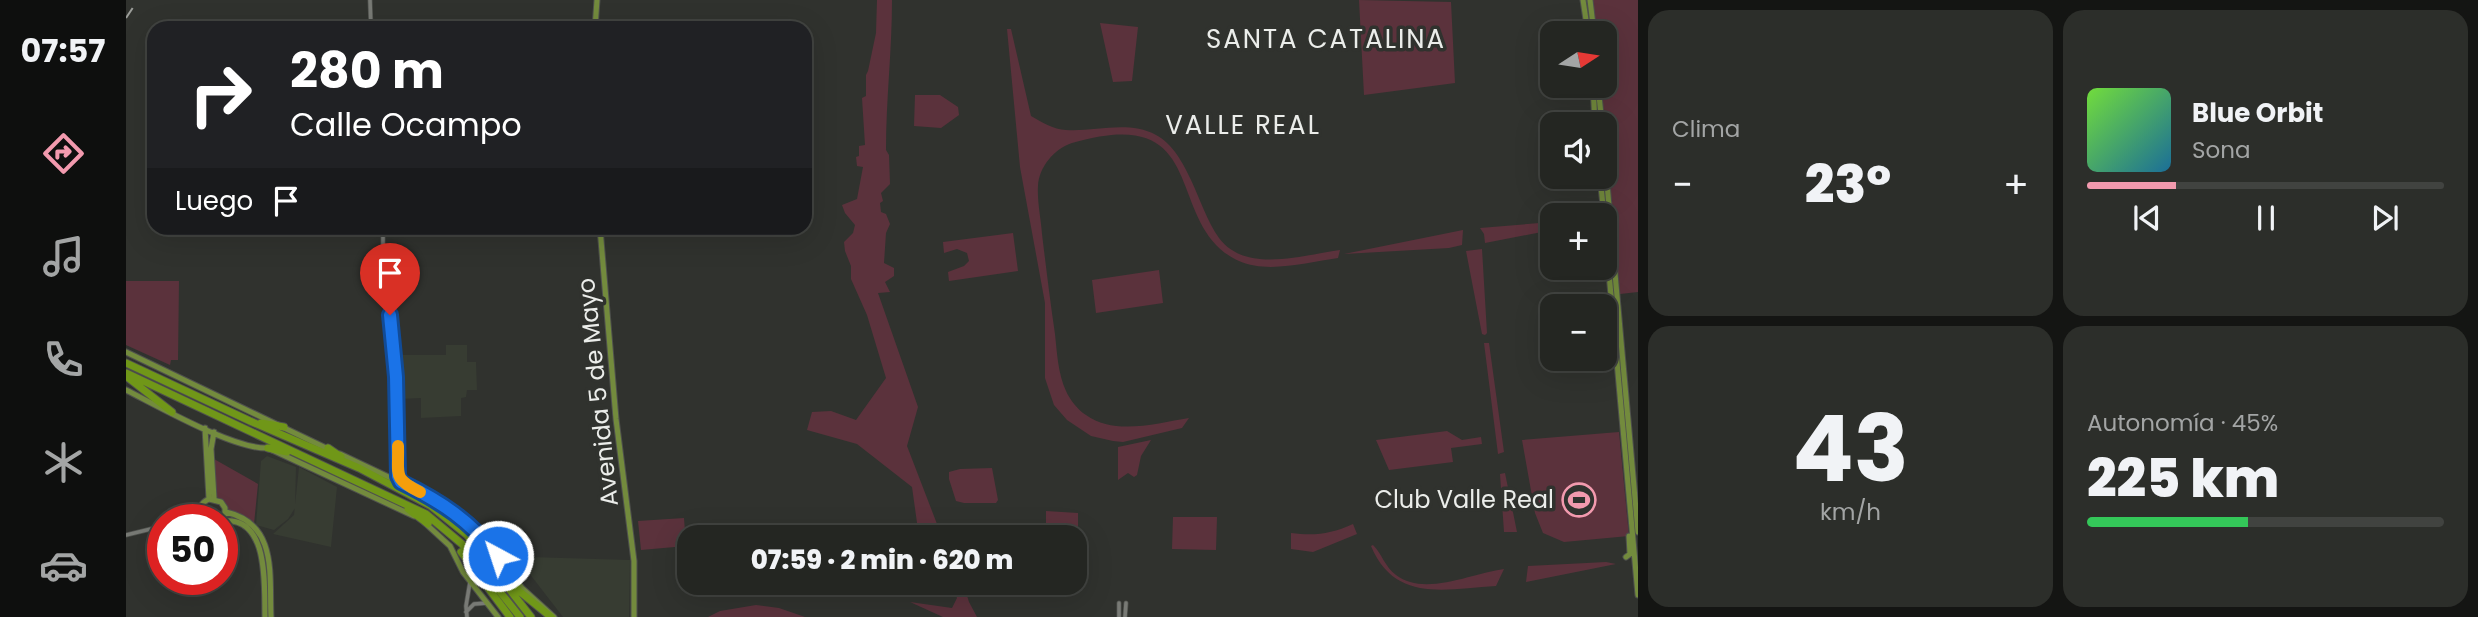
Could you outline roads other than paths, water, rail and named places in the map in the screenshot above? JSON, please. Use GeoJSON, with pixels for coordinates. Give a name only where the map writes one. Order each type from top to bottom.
{"type":"FeatureCollection","features":[{"type":"Feature","properties":{"kind":"highway"},"geometry":{"type":"LineString","coordinates":[[126,362],[250,421],[359,468],[413,496],[458,526],[531,617]]}},
{"type":"Feature","properties":{"kind":"highway"},"geometry":{"type":"LineString","coordinates":[[126,374],[172,412]]}},
{"type":"Feature","properties":{"kind":"highway"},"geometry":{"type":"LineString","coordinates":[[126,374],[426,514],[466,549],[520,617]]}},
{"type":"Feature","properties":{"kind":"highway"},"geometry":{"type":"LineString","coordinates":[[250,421],[284,427]]}},
{"type":"Feature","properties":{"kind":"highway"},"geometry":{"type":"LineString","coordinates":[[268,448],[303,456]]}},
{"type":"Feature","properties":{"kind":"highway"},"geometry":{"type":"LineString","coordinates":[[328,448],[359,468]]}},
{"type":"Feature","properties":{"kind":"highway"},"geometry":{"type":"LineString","coordinates":[[387,495],[428,524]]}},
{"type":"Feature","properties":{"kind":"highway"},"geometry":{"type":"LineString","coordinates":[[478,538],[519,591],[553,617]]}},
{"type":"Feature","properties":{"kind":"highway"},"geometry":{"type":"LineString","coordinates":[[461,552],[510,617]]}},
{"type":"Feature","properties":{"kind":"main road"},"geometry":{"type":"LineString","coordinates":[[596,21],[597,0]]}},
{"type":"Feature","properties":{"kind":"main road"},"geometry":{"type":"LineString","coordinates":[[1583,0],[1586,21]]}},
{"type":"Feature","properties":{"kind":"main road"},"geometry":{"type":"LineString","coordinates":[[1590,0],[1593,21]]}},
{"type":"Feature","properties":{"kind":"main road"},"geometry":{"type":"LineString","coordinates":[[1607,189],[1638,532]]}},
{"type":"Feature","properties":{"kind":"main road","name":"Avenida 5 de Mayo"},"geometry":{"type":"LineString","coordinates":[[601,235],[616,419],[634,561],[633,617]]}},
{"type":"Feature","properties":{"kind":"main road"},"geometry":{"type":"LineString","coordinates":[[1610,280],[1638,595]]}},
{"type":"Feature","properties":{"kind":"main road"},"geometry":{"type":"LineString","coordinates":[[126,352],[439,501],[481,535],[522,588],[553,617]]}},
{"type":"Feature","properties":{"kind":"main road"},"geometry":{"type":"LineString","coordinates":[[1619,380],[1622,381],[1625,399]]}},
{"type":"Feature","properties":{"kind":"main road"},"geometry":{"type":"LineString","coordinates":[[126,390],[214,432],[257,448],[268,448],[428,524],[450,546],[470,582],[498,617]]}},
{"type":"Feature","properties":{"kind":"main road"},"geometry":{"type":"LineString","coordinates":[[1621,407],[1624,423],[1628,426]]}},
{"type":"Feature","properties":{"kind":"main road"},"geometry":{"type":"LineString","coordinates":[[205,428],[211,499]]}},
{"type":"Feature","properties":{"kind":"main road"},"geometry":{"type":"LineString","coordinates":[[211,499],[211,449],[214,432]]}},
{"type":"Feature","properties":{"kind":"main road"},"geometry":{"type":"LineString","coordinates":[[203,504],[211,499],[222,504]]}},
{"type":"Feature","properties":{"kind":"main road"},"geometry":{"type":"LineString","coordinates":[[1630,506],[1633,503],[1637,517]]}},
{"type":"Feature","properties":{"kind":"main road"},"geometry":{"type":"LineString","coordinates":[[1626,557],[1630,554],[1630,506]]}},
{"type":"Feature","properties":{"kind":"main road"},"geometry":{"type":"LineString","coordinates":[[238,518],[249,523],[264,541],[269,560],[271,617]]}},
{"type":"Feature","properties":{"kind":"main road"},"geometry":{"type":"LineString","coordinates":[[238,524],[255,538],[261,549],[265,617]]}},
{"type":"Feature","properties":{"kind":"main road","name":"Avenida 5 de Mayo"},"geometry":{"type":"LineString","coordinates":[[633,553],[633,617]]}},
{"type":"Feature","properties":{"kind":"main road"},"geometry":{"type":"LineString","coordinates":[[1630,565],[1636,571]]}},
{"type":"Feature","properties":{"kind":"street"},"geometry":{"type":"LineString","coordinates":[[370,0],[371,21]]}},
{"type":"Feature","properties":{"kind":"street"},"geometry":{"type":"LineString","coordinates":[[383,235],[383,267],[396,377],[398,476],[401,482]]}},
{"type":"Feature","properties":{"kind":"street"},"geometry":{"type":"LineString","coordinates":[[390,478],[396,475],[399,468]]}},
{"type":"Feature","properties":{"kind":"street"},"geometry":{"type":"LineString","coordinates":[[126,535],[147,530]]}},
{"type":"Feature","properties":{"kind":"street"},"geometry":{"type":"LineString","coordinates":[[467,615],[470,582]]}},
{"type":"Feature","properties":{"kind":"street"},"geometry":{"type":"LineString","coordinates":[[467,615],[474,604],[487,603]]}},
{"type":"Feature","properties":{"kind":"street"},"geometry":{"type":"LineString","coordinates":[[1118,617],[1119,605],[1126,605],[1125,617]]}},
{"type":"Feature","properties":{"kind":"railway"},"geometry":{"type":"LineString","coordinates":[[126,18],[138,0]]}},
{"type":"Feature","properties":{"kind":"place","name":"Club Valle Real"},"geometry":{"type":"Point","coordinates":[1579,500]}},
{"type":"Feature","properties":{"kind":"district","name":"SANTA CATALINA"},"geometry":{"type":"Point","coordinates":[1326,39]}},
{"type":"Feature","properties":{"kind":"district","name":"VALLE REAL"},"geometry":{"type":"Point","coordinates":[1243,125]}}]}
